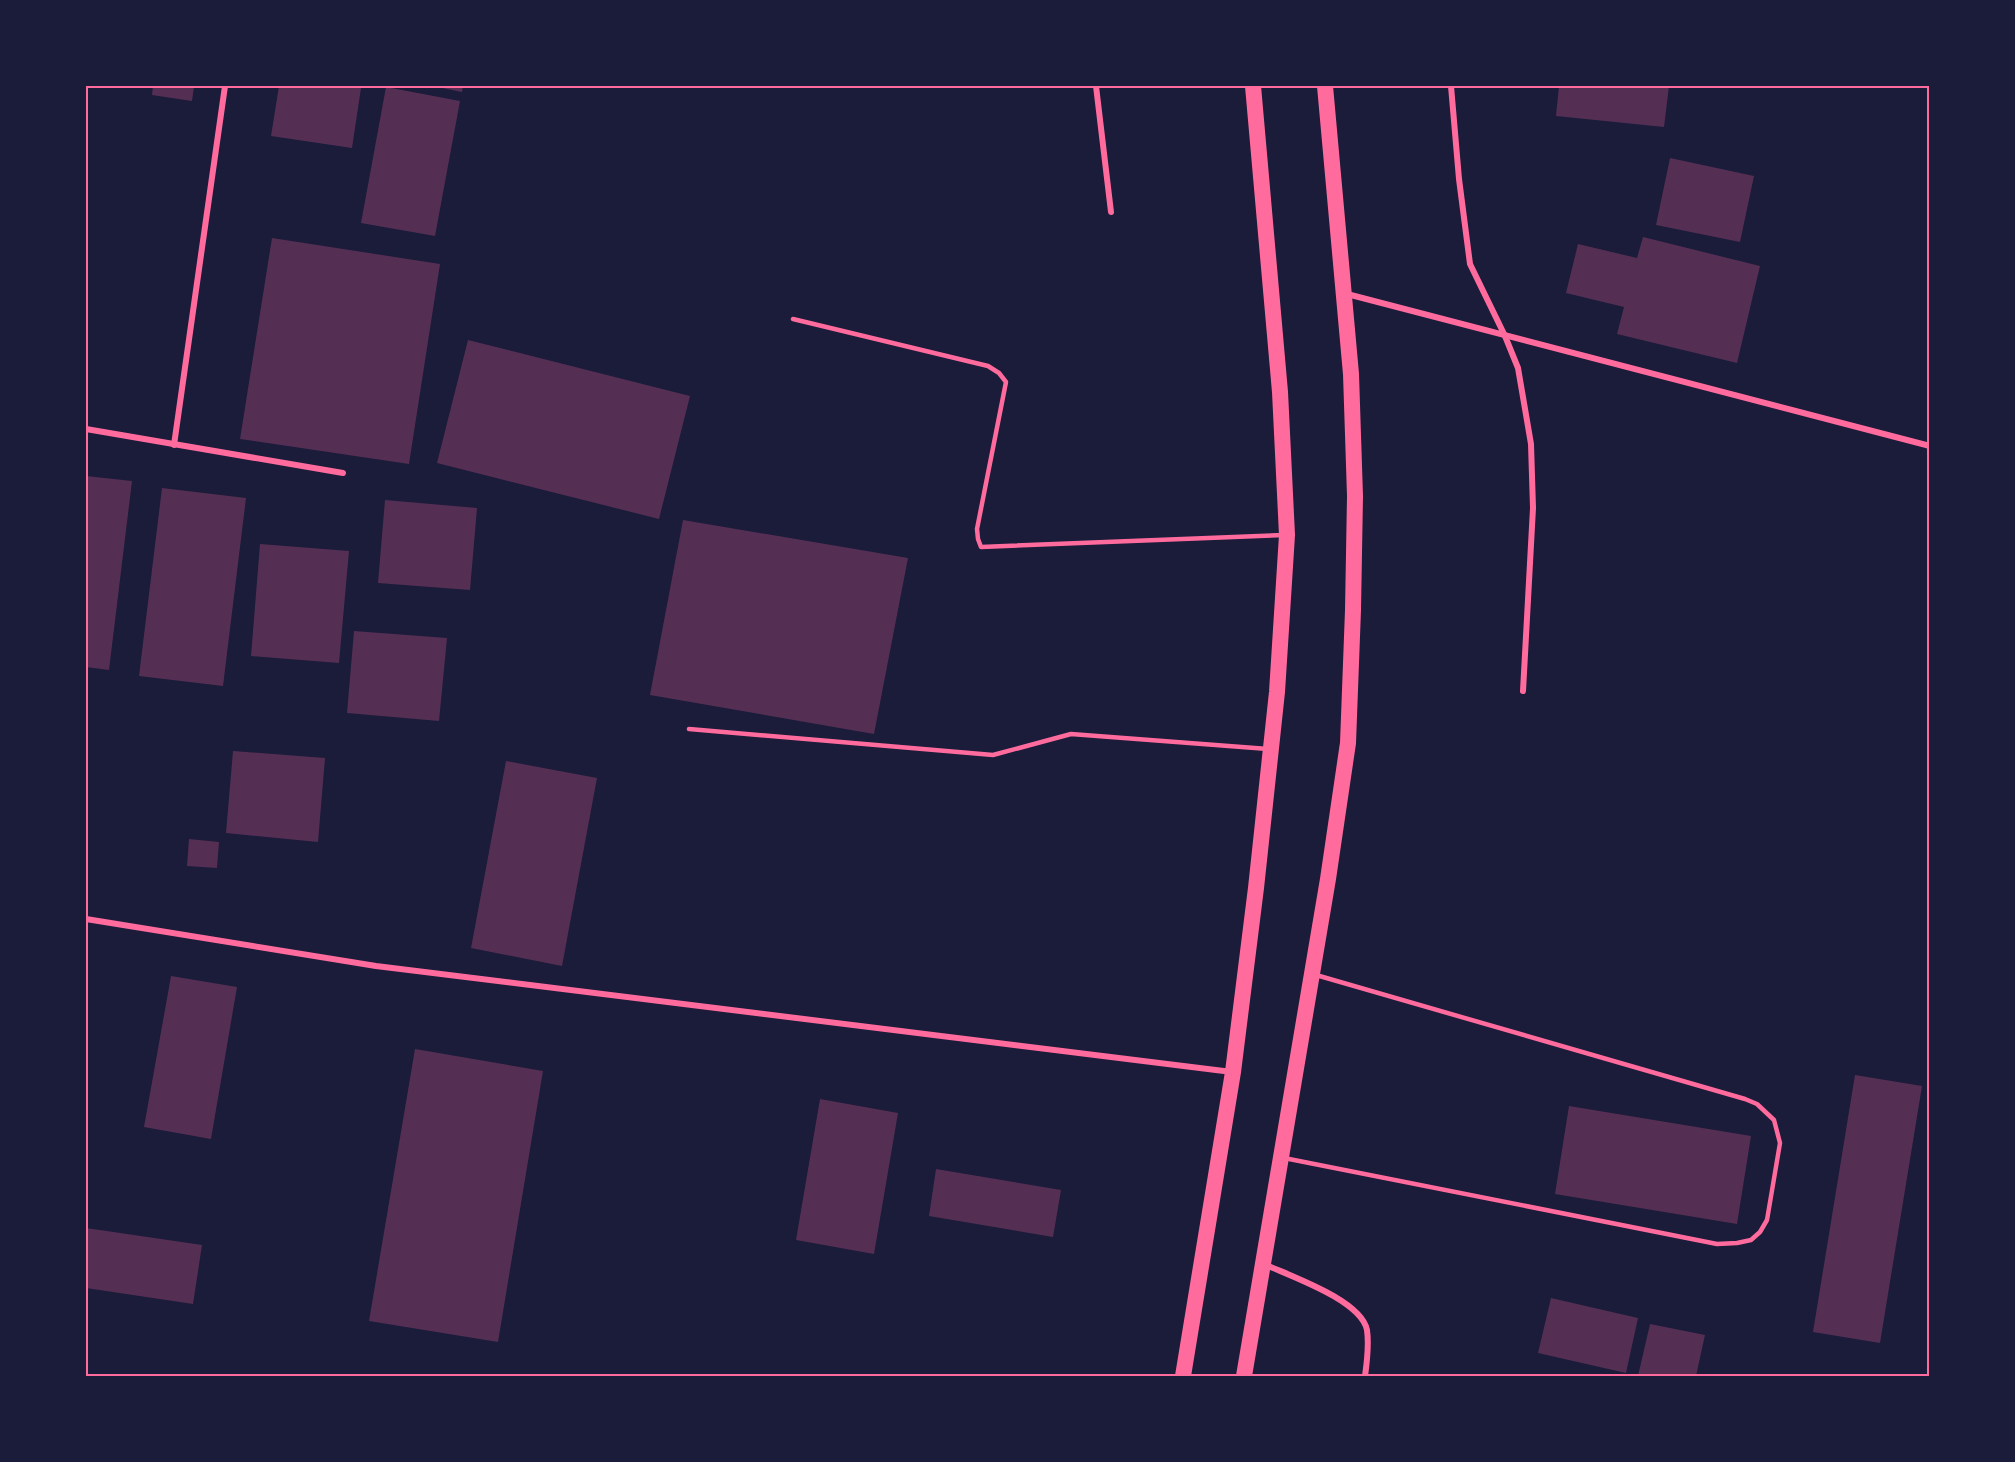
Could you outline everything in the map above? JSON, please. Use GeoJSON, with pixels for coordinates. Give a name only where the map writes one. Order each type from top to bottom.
{"type":"FeatureCollection","features":[{"type":"Feature","properties":{"kind":"highway"},"geometry":{"type":"LineString","coordinates":[[1183,1377],[1233,1072],[1256,888],[1277,692],[1287,535],[1280,392],[1253,86]]}},
{"type":"Feature","properties":{"kind":"highway"},"geometry":{"type":"LineString","coordinates":[[1244,1377],[1282,1157],[1348,743],[1355,496],[1351,374],[1325,86]]}},
{"type":"Feature","properties":{"kind":"street"},"geometry":{"type":"LineString","coordinates":[[174,445],[225,86]]}},
{"type":"Feature","properties":{"kind":"street"},"geometry":{"type":"LineString","coordinates":[[1096,86],[1111,212]]}},
{"type":"Feature","properties":{"kind":"street"},"geometry":{"type":"LineString","coordinates":[[1451,86],[1459,178],[1470,264],[1518,368],[1531,444],[1533,508],[1523,691]]}},
{"type":"Feature","properties":{"kind":"street"},"geometry":{"type":"LineString","coordinates":[[1343,293],[1929,446]]}},
{"type":"Feature","properties":{"kind":"street"},"geometry":{"type":"LineString","coordinates":[[86,429],[343,473]]}},
{"type":"Feature","properties":{"kind":"street"},"geometry":{"type":"LineString","coordinates":[[86,919],[376,966],[1233,1072]]}},
{"type":"Feature","properties":{"kind":"street"},"geometry":{"type":"LineString","coordinates":[[1264,1264],[1330,1293],[1352,1308],[1367,1328],[1365,1377]]}},
{"type":"Feature","properties":{"kind":"lane"},"geometry":{"type":"LineString","coordinates":[[793,319],[988,366],[999,373],[1006,382],[977,529],[981,547],[1287,535]]}},
{"type":"Feature","properties":{"kind":"lane"},"geometry":{"type":"LineString","coordinates":[[689,729],[993,755],[1071,734],[1271,749]]}},
{"type":"Feature","properties":{"kind":"lane"},"geometry":{"type":"LineString","coordinates":[[1282,1157],[1717,1244],[1751,1240],[1760,1232],[1767,1220],[1780,1143],[1774,1120],[1745,1099],[1312,974]]}},
{"type":"Feature","properties":{"kind":"building"},"geometry":{"type":"Polygon","coordinates":[[[153,86],[194,86],[192,101],[152,95],[153,86]]]}},
{"type":"Feature","properties":{"kind":"building"},"geometry":{"type":"Polygon","coordinates":[[[279,86],[361,88],[352,148],[271,136],[279,86]]]}},
{"type":"Feature","properties":{"kind":"building"},"geometry":{"type":"Polygon","coordinates":[[[433,86],[463,86],[462,92],[433,86]]]}},
{"type":"Feature","properties":{"kind":"building"},"geometry":{"type":"Polygon","coordinates":[[[1559,86],[1669,86],[1664,127],[1556,116],[1559,86]]]}},
{"type":"Feature","properties":{"kind":"building"},"geometry":{"type":"Polygon","coordinates":[[[386,87],[460,101],[435,236],[361,223],[386,87]]]}},
{"type":"Feature","properties":{"kind":"building"},"geometry":{"type":"Polygon","coordinates":[[[1670,158],[1754,176],[1740,242],[1656,225],[1670,158]]]}},
{"type":"Feature","properties":{"kind":"building"},"geometry":{"type":"Polygon","coordinates":[[[1643,237],[1760,266],[1737,363],[1617,334],[1624,307],[1566,293],[1578,244],[1637,258],[1643,237]]]}},
{"type":"Feature","properties":{"kind":"building"},"geometry":{"type":"Polygon","coordinates":[[[272,238],[440,264],[409,464],[240,439],[272,238]]]}},
{"type":"Feature","properties":{"kind":"building"},"geometry":{"type":"Polygon","coordinates":[[[468,340],[690,396],[659,519],[437,463],[468,340]]]}},
{"type":"Feature","properties":{"kind":"building"},"geometry":{"type":"Polygon","coordinates":[[[86,476],[132,481],[109,670],[86,667],[86,476]]]}},
{"type":"Feature","properties":{"kind":"building"},"geometry":{"type":"Polygon","coordinates":[[[162,488],[246,498],[223,686],[139,676],[162,488]]]}},
{"type":"Feature","properties":{"kind":"building"},"geometry":{"type":"Polygon","coordinates":[[[385,500],[477,508],[470,590],[378,583],[385,500]]]}},
{"type":"Feature","properties":{"kind":"building"},"geometry":{"type":"Polygon","coordinates":[[[683,520],[908,558],[874,734],[650,695],[683,520]]]}},
{"type":"Feature","properties":{"kind":"building"},"geometry":{"type":"Polygon","coordinates":[[[260,544],[349,551],[339,663],[251,656],[260,544]]]}},
{"type":"Feature","properties":{"kind":"building"},"geometry":{"type":"Polygon","coordinates":[[[354,631],[447,638],[439,721],[347,713],[354,631]]]}},
{"type":"Feature","properties":{"kind":"building"},"geometry":{"type":"Polygon","coordinates":[[[233,751],[325,758],[318,842],[226,833],[233,751]]]}},
{"type":"Feature","properties":{"kind":"building"},"geometry":{"type":"Polygon","coordinates":[[[506,761],[597,778],[562,966],[471,948],[506,761]]]}},
{"type":"Feature","properties":{"kind":"building"},"geometry":{"type":"Polygon","coordinates":[[[189,839],[219,842],[217,868],[187,866],[189,839]]]}},
{"type":"Feature","properties":{"kind":"building"},"geometry":{"type":"Polygon","coordinates":[[[171,976],[237,987],[211,1139],[144,1127],[171,976]]]}},
{"type":"Feature","properties":{"kind":"building"},"geometry":{"type":"Polygon","coordinates":[[[415,1049],[543,1071],[498,1342],[369,1321],[415,1049]]]}},
{"type":"Feature","properties":{"kind":"building"},"geometry":{"type":"Polygon","coordinates":[[[1855,1075],[1922,1086],[1880,1343],[1813,1332],[1855,1075]]]}},
{"type":"Feature","properties":{"kind":"building"},"geometry":{"type":"Polygon","coordinates":[[[820,1099],[898,1113],[874,1254],[796,1240],[820,1099]]]}},
{"type":"Feature","properties":{"kind":"building"},"geometry":{"type":"Polygon","coordinates":[[[1569,1106],[1751,1136],[1737,1224],[1555,1194],[1569,1106]]]}},
{"type":"Feature","properties":{"kind":"building"},"geometry":{"type":"Polygon","coordinates":[[[936,1169],[1061,1190],[1053,1237],[929,1216],[936,1169]]]}},
{"type":"Feature","properties":{"kind":"building"},"geometry":{"type":"Polygon","coordinates":[[[86,1228],[202,1245],[193,1304],[86,1288],[86,1228]]]}},
{"type":"Feature","properties":{"kind":"building"},"geometry":{"type":"Polygon","coordinates":[[[1551,1298],[1638,1318],[1626,1373],[1538,1353],[1551,1298]]]}},
{"type":"Feature","properties":{"kind":"building"},"geometry":{"type":"Polygon","coordinates":[[[1650,1324],[1705,1335],[1696,1376],[1638,1376],[1650,1324]]]}}]}
